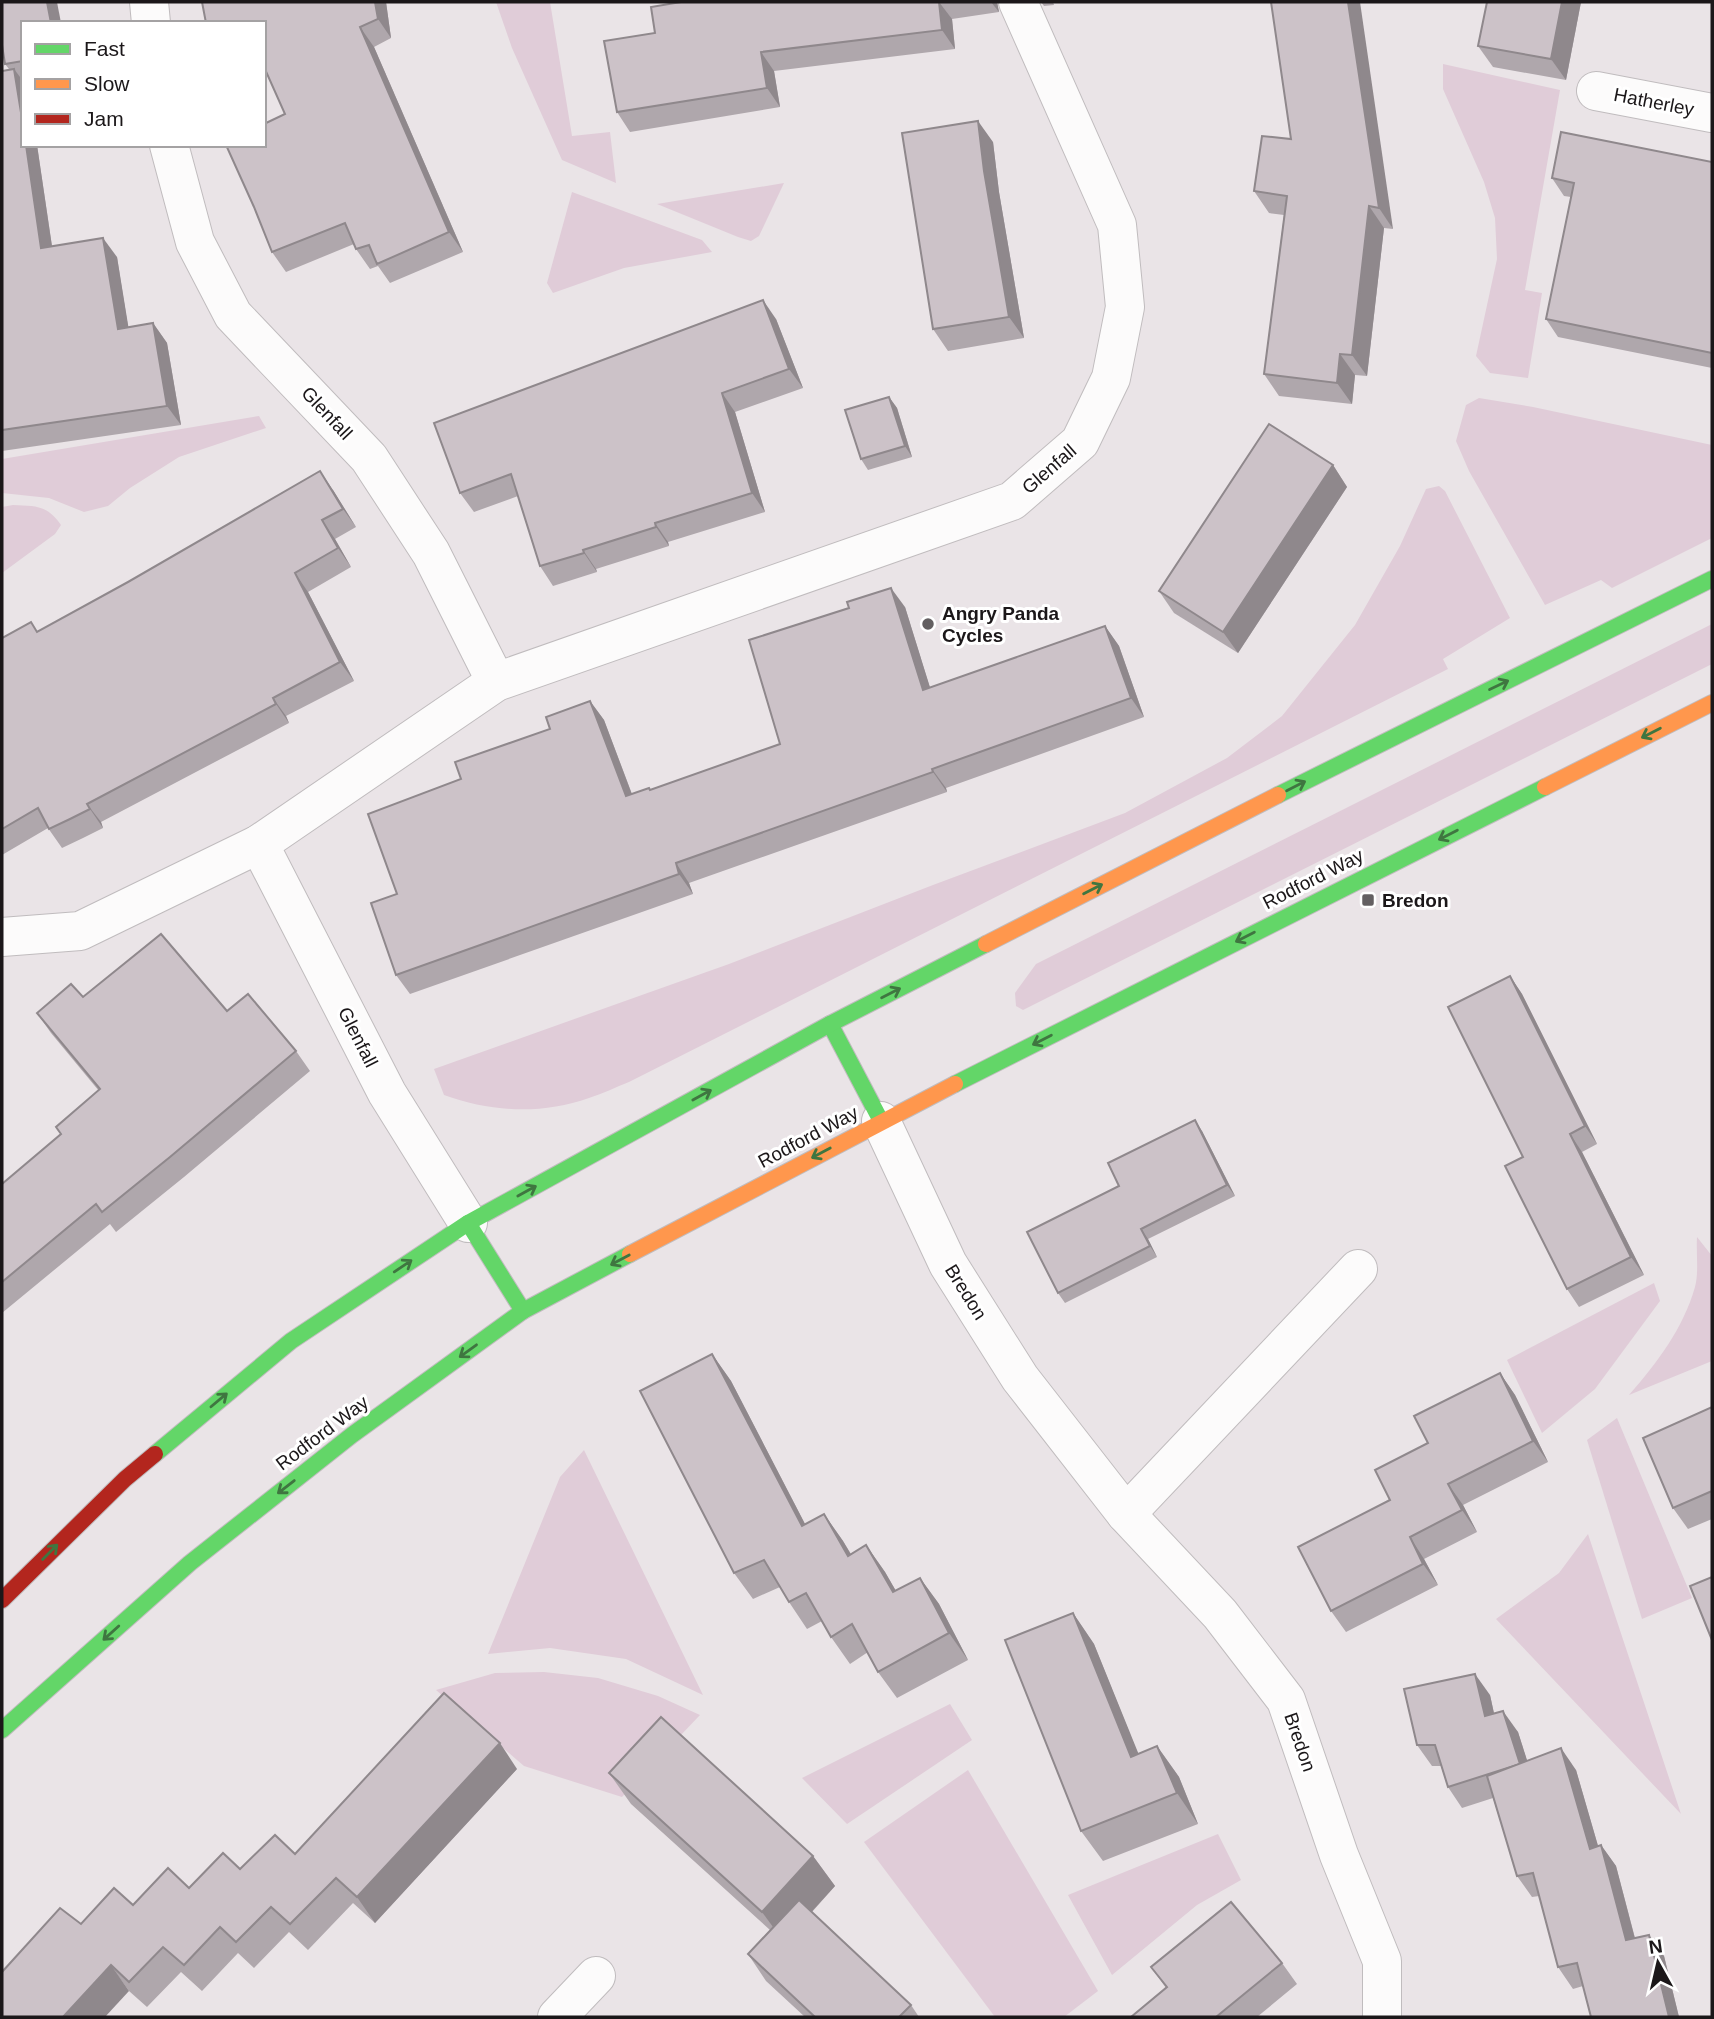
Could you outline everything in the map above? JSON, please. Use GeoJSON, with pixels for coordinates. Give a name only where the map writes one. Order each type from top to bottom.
{"type":"FeatureCollection","features":[{"type":"Feature","properties":{"kind":"street"},"geometry":{"type":"LineString","coordinates":[[149,2],[151,21]]}},
{"type":"Feature","properties":{"kind":"street","name":"Glenfall"},"geometry":{"type":"LineString","coordinates":[[2,936],[80,931],[259,844],[496,682],[1012,501],[1080,442],[1111,378],[1125,307],[1117,225],[1018,2]]}},
{"type":"Feature","properties":{"kind":"street","name":"Hatherley"},"geometry":{"type":"LineString","coordinates":[[1596,90],[1712,113]]}},
{"type":"Feature","properties":{"kind":"street","name":"Glenfall"},"geometry":{"type":"LineString","coordinates":[[170,147],[195,242],[233,315],[369,458],[431,553],[496,682]]}},
{"type":"Feature","properties":{"kind":"street"},"geometry":{"type":"LineString","coordinates":[[2,1600],[125,1479],[291,1341],[468,1223],[830,1024],[1298,785],[1712,579]]}},
{"type":"Feature","properties":{"kind":"street","name":"Rodford Way"},"geometry":{"type":"LineString","coordinates":[[2,1730],[190,1563],[352,1435],[523,1311],[881,1121],[1712,703]]}},
{"type":"Feature","properties":{"kind":"street","name":"Glenfall"},"geometry":{"type":"LineString","coordinates":[[259,844],[387,1093],[468,1223]]}},
{"type":"Feature","properties":{"kind":"street"},"geometry":{"type":"LineString","coordinates":[[830,1024],[881,1121]]}},
{"type":"Feature","properties":{"kind":"street","name":"Bredon"},"geometry":{"type":"LineString","coordinates":[[881,1121],[948,1264],[1020,1378],[1126,1514],[1220,1614],[1286,1700],[1339,1855],[1382,1961],[1382,2017]]}},
{"type":"Feature","properties":{"kind":"street"},"geometry":{"type":"LineString","coordinates":[[468,1223],[523,1311]]}},
{"type":"Feature","properties":{"kind":"street"},"geometry":{"type":"LineString","coordinates":[[1126,1514],[1357,1269]]}},
{"type":"Feature","properties":{"kind":"street"},"geometry":{"type":"LineString","coordinates":[[557,2017],[596,1976]]}},
{"type":"Feature","properties":{"kind":"shaded area"},"geometry":{"type":"Polygon","coordinates":[[[496,2],[550,2],[572,136],[610,132],[616,183],[562,160],[512,48],[496,2]]]}},
{"type":"Feature","properties":{"kind":"shaded area"},"geometry":{"type":"Polygon","coordinates":[[[1443,64],[1560,90],[1525,290],[1542,293],[1528,378],[1490,373],[1476,356],[1497,259],[1495,218],[1484,182],[1443,89],[1443,64]]]}},
{"type":"Feature","properties":{"kind":"shaded area"},"geometry":{"type":"Polygon","coordinates":[[[784,183],[759,236],[751,241],[657,204],[784,183]]]}},
{"type":"Feature","properties":{"kind":"shaded area"},"geometry":{"type":"Polygon","coordinates":[[[572,192],[702,240],[712,252],[624,268],[553,293],[547,283],[572,192]]]}},
{"type":"Feature","properties":{"kind":"shaded area"},"geometry":{"type":"Polygon","coordinates":[[[1479,398],[1712,445],[1712,538],[1612,588],[1601,580],[1545,605],[1469,471],[1456,441],[1466,405],[1479,398]]]}},
{"type":"Feature","properties":{"kind":"shaded area"},"geometry":{"type":"Polygon","coordinates":[[[259,416],[266,428],[179,457],[130,488],[108,506],[84,512],[49,498],[2,493],[2,459],[259,416]]]}},
{"type":"Feature","properties":{"kind":"shaded area"},"geometry":{"type":"Polygon","coordinates":[[[1439,486],[1445,491],[1510,618],[1443,659],[1448,669],[629,1082],[571,1103],[534,1109],[498,1108],[444,1095],[434,1069],[729,964],[1125,813],[1227,758],[1282,716],[1355,625],[1400,546],[1426,489],[1439,486]]]}},
{"type":"Feature","properties":{"kind":"shaded area"},"geometry":{"type":"Polygon","coordinates":[[[13,505],[46,510],[61,525],[55,534],[2,573],[2,507],[13,505]]]}},
{"type":"Feature","properties":{"kind":"shaded area"},"geometry":{"type":"Polygon","coordinates":[[[1712,624],[1712,664],[1023,1010],[1016,1006],[1015,993],[1036,964],[1712,624]]]}},
{"type":"Feature","properties":{"kind":"shaded area"},"geometry":{"type":"Polygon","coordinates":[[[1697,1237],[1712,1256],[1712,1361],[1629,1395],[1659,1358],[1684,1317],[1696,1281],[1697,1237]]]}},
{"type":"Feature","properties":{"kind":"shaded area"},"geometry":{"type":"Polygon","coordinates":[[[1654,1283],[1660,1301],[1595,1389],[1542,1433],[1507,1360],[1654,1283]]]}},
{"type":"Feature","properties":{"kind":"shaded area"},"geometry":{"type":"Polygon","coordinates":[[[1617,1418],[1692,1598],[1642,1619],[1587,1440],[1617,1418]]]}},
{"type":"Feature","properties":{"kind":"shaded area"},"geometry":{"type":"Polygon","coordinates":[[[584,1450],[703,1695],[626,1659],[550,1648],[488,1654],[560,1477],[584,1450]]]}},
{"type":"Feature","properties":{"kind":"shaded area"},"geometry":{"type":"Polygon","coordinates":[[[1588,1534],[1681,1814],[1496,1619],[1559,1573],[1588,1534]]]}},
{"type":"Feature","properties":{"kind":"shaded area"},"geometry":{"type":"Polygon","coordinates":[[[544,1672],[598,1678],[658,1696],[700,1715],[622,1797],[524,1766],[436,1690],[495,1673],[544,1672]]]}},
{"type":"Feature","properties":{"kind":"shaded area"},"geometry":{"type":"Polygon","coordinates":[[[950,1704],[972,1740],[847,1824],[802,1778],[950,1704]]]}},
{"type":"Feature","properties":{"kind":"shaded area"},"geometry":{"type":"Polygon","coordinates":[[[968,1770],[1098,1991],[1064,2017],[995,2017],[864,1842],[968,1770]]]}},
{"type":"Feature","properties":{"kind":"shaded area"},"geometry":{"type":"Polygon","coordinates":[[[1218,1834],[1241,1880],[1197,1905],[1112,1975],[1068,1895],[1218,1834]]]}},
{"type":"Feature","properties":{"kind":"building"},"geometry":{"type":"Polygon","coordinates":[[[2,2],[47,2],[51,21],[21,21],[21,61],[5,64],[2,2]]]}},
{"type":"Feature","properties":{"kind":"building"},"geometry":{"type":"Polygon","coordinates":[[[202,2],[375,2],[378,19],[360,27],[449,232],[377,264],[369,245],[356,249],[345,223],[272,252],[227,147],[266,147],[266,123],[285,114],[266,71],[266,21],[206,21],[202,2]]]}},
{"type":"Feature","properties":{"kind":"building"},"geometry":{"type":"Polygon","coordinates":[[[681,2],[939,2],[942,30],[761,52],[767,88],[617,112],[604,41],[655,33],[651,7],[681,2]]]}},
{"type":"Feature","properties":{"kind":"building"},"geometry":{"type":"Polygon","coordinates":[[[1271,2],[1348,2],[1379,208],[1369,206],[1352,355],[1340,354],[1337,383],[1264,374],[1287,196],[1254,191],[1262,136],[1291,139],[1271,2]]]}},
{"type":"Feature","properties":{"kind":"building"},"geometry":{"type":"Polygon","coordinates":[[[1487,2],[1562,2],[1551,59],[1478,46],[1487,2]]]}},
{"type":"Feature","properties":{"kind":"building"},"geometry":{"type":"Polygon","coordinates":[[[14,69],[21,113],[21,147],[26,147],[41,248],[103,238],[118,329],[153,323],[167,406],[2,430],[2,71],[14,69]]]}},
{"type":"Feature","properties":{"kind":"building"},"geometry":{"type":"Polygon","coordinates":[[[978,121],[1009,317],[933,329],[902,133],[978,121]]]}},
{"type":"Feature","properties":{"kind":"building"},"geometry":{"type":"Polygon","coordinates":[[[1561,132],[1712,162],[1712,353],[1546,319],[1574,183],[1552,178],[1561,132]]]}},
{"type":"Feature","properties":{"kind":"building"},"geometry":{"type":"Polygon","coordinates":[[[763,300],[789,369],[722,393],[752,493],[655,523],[656,527],[540,566],[511,474],[460,493],[434,423],[763,300]]]}},
{"type":"Feature","properties":{"kind":"building"},"geometry":{"type":"Polygon","coordinates":[[[889,397],[905,446],[861,459],[845,410],[889,397]]]}},
{"type":"Feature","properties":{"kind":"building"},"geometry":{"type":"Polygon","coordinates":[[[1269,424],[1333,465],[1223,632],[1159,591],[1269,424]]]}},
{"type":"Feature","properties":{"kind":"building"},"geometry":{"type":"Polygon","coordinates":[[[320,471],[343,509],[322,520],[338,548],[295,573],[340,662],[273,698],[276,704],[87,804],[90,809],[70,819],[49,829],[38,808],[2,829],[2,638],[31,622],[37,632],[320,471]]]}},
{"type":"Feature","properties":{"kind":"building"},"geometry":{"type":"Polygon","coordinates":[[[891,588],[923,690],[1105,626],[1131,698],[676,863],[679,874],[396,975],[371,903],[397,894],[368,814],[461,779],[455,762],[550,729],[546,717],[590,701],[626,796],[780,744],[749,640],[849,608],[847,602],[891,588]]]}},
{"type":"Feature","properties":{"kind":"building"},"geometry":{"type":"Polygon","coordinates":[[[161,934],[227,1011],[248,994],[296,1051],[102,1212],[96,1204],[2,1282],[2,1184],[61,1134],[56,1127],[100,1089],[37,1013],[71,984],[83,997],[161,934]]]}},
{"type":"Feature","properties":{"kind":"building"},"geometry":{"type":"Polygon","coordinates":[[[1510,976],[1585,1126],[1570,1134],[1631,1257],[1567,1289],[1505,1166],[1523,1157],[1448,1007],[1510,976]]]}},
{"type":"Feature","properties":{"kind":"building"},"geometry":{"type":"Polygon","coordinates":[[[1195,1120],[1227,1185],[1141,1229],[1150,1246],[1058,1293],[1027,1232],[1119,1186],[1108,1163],[1195,1120]]]}},
{"type":"Feature","properties":{"kind":"building"},"geometry":{"type":"Polygon","coordinates":[[[712,1354],[802,1526],[824,1514],[848,1556],[866,1545],[893,1592],[920,1578],[949,1633],[878,1672],[852,1624],[831,1637],[806,1593],[789,1602],[764,1560],[734,1573],[640,1391],[712,1354]]]}},
{"type":"Feature","properties":{"kind":"building"},"geometry":{"type":"Polygon","coordinates":[[[1500,1373],[1533,1441],[1448,1484],[1462,1510],[1410,1537],[1423,1564],[1331,1611],[1298,1547],[1390,1500],[1375,1470],[1428,1443],[1414,1416],[1500,1373]]]}},
{"type":"Feature","properties":{"kind":"building"},"geometry":{"type":"Polygon","coordinates":[[[1712,1407],[1712,1491],[1673,1508],[1643,1438],[1712,1407]]]}},
{"type":"Feature","properties":{"kind":"building"},"geometry":{"type":"Polygon","coordinates":[[[1712,1577],[1712,1640],[1690,1586],[1712,1577]]]}},
{"type":"Feature","properties":{"kind":"building"},"geometry":{"type":"Polygon","coordinates":[[[1073,1613],[1131,1757],[1157,1746],[1177,1793],[1081,1831],[1005,1640],[1073,1613]]]}},
{"type":"Feature","properties":{"kind":"building"},"geometry":{"type":"Polygon","coordinates":[[[1475,1674],[1485,1716],[1503,1711],[1520,1764],[1448,1787],[1435,1745],[1417,1745],[1404,1689],[1475,1674]]]}},
{"type":"Feature","properties":{"kind":"building"},"geometry":{"type":"Polygon","coordinates":[[[444,1693],[500,1743],[357,1897],[336,1878],[290,1924],[271,1907],[236,1942],[220,1927],[184,1965],[163,1947],[129,1982],[111,1965],[63,2017],[2,2017],[2,1972],[60,1908],[81,1924],[114,1888],[133,1905],[168,1868],[189,1888],[223,1853],[240,1869],[275,1835],[295,1854],[444,1693]]]}},
{"type":"Feature","properties":{"kind":"building"},"geometry":{"type":"Polygon","coordinates":[[[661,1717],[813,1856],[762,1912],[609,1773],[661,1717]]]}},
{"type":"Feature","properties":{"kind":"building"},"geometry":{"type":"Polygon","coordinates":[[[1561,1748],[1590,1849],[1601,1845],[1626,1940],[1649,1935],[1669,2017],[1591,2017],[1577,1963],[1558,1967],[1533,1873],[1517,1876],[1487,1776],[1561,1748]]]}},
{"type":"Feature","properties":{"kind":"building"},"geometry":{"type":"Polygon","coordinates":[[[799,1900],[911,2005],[899,2017],[815,2017],[748,1954],[799,1900]]]}},
{"type":"Feature","properties":{"kind":"building"},"geometry":{"type":"Polygon","coordinates":[[[1231,1902],[1282,1963],[1216,2017],[1131,2017],[1167,1987],[1151,1967],[1231,1902]]]}},
{"type":"Feature","properties":{"kind":"traffic: fast"},"geometry":{"type":"LineString","coordinates":[[1278,795],[1712,579]]}},
{"type":"Feature","properties":{"kind":"traffic: fast"},"geometry":{"type":"LineString","coordinates":[[955,1084],[1545,787]]}},
{"type":"Feature","properties":{"kind":"traffic: fast"},"geometry":{"type":"LineString","coordinates":[[155,1454],[291,1341],[468,1223],[830,1024],[986,944]]}},
{"type":"Feature","properties":{"kind":"traffic: fast"},"geometry":{"type":"LineString","coordinates":[[830,1024],[881,1121]]}},
{"type":"Feature","properties":{"kind":"traffic: fast"},"geometry":{"type":"LineString","coordinates":[[468,1223],[523,1311]]}},
{"type":"Feature","properties":{"kind":"traffic: fast"},"geometry":{"type":"LineString","coordinates":[[2,1730],[190,1563],[352,1435],[523,1311],[630,1254]]}},
{"type":"Feature","properties":{"kind":"traffic: slow"},"geometry":{"type":"LineString","coordinates":[[1545,787],[1712,703]]}},
{"type":"Feature","properties":{"kind":"traffic: slow"},"geometry":{"type":"LineString","coordinates":[[986,944],[1278,795]]}},
{"type":"Feature","properties":{"kind":"traffic: slow"},"geometry":{"type":"LineString","coordinates":[[630,1254],[955,1084]]}},
{"type":"Feature","properties":{"kind":"traffic: jam"},"geometry":{"type":"LineString","coordinates":[[2,1600],[125,1479],[155,1454]]}},
{"type":"Feature","properties":{"kind":"place","name":"Angry Panda Cycles"},"geometry":{"type":"Point","coordinates":[928,624]}},
{"type":"Feature","properties":{"kind":"place","name":"Bredon"},"geometry":{"type":"Point","coordinates":[1368,900]}}]}
